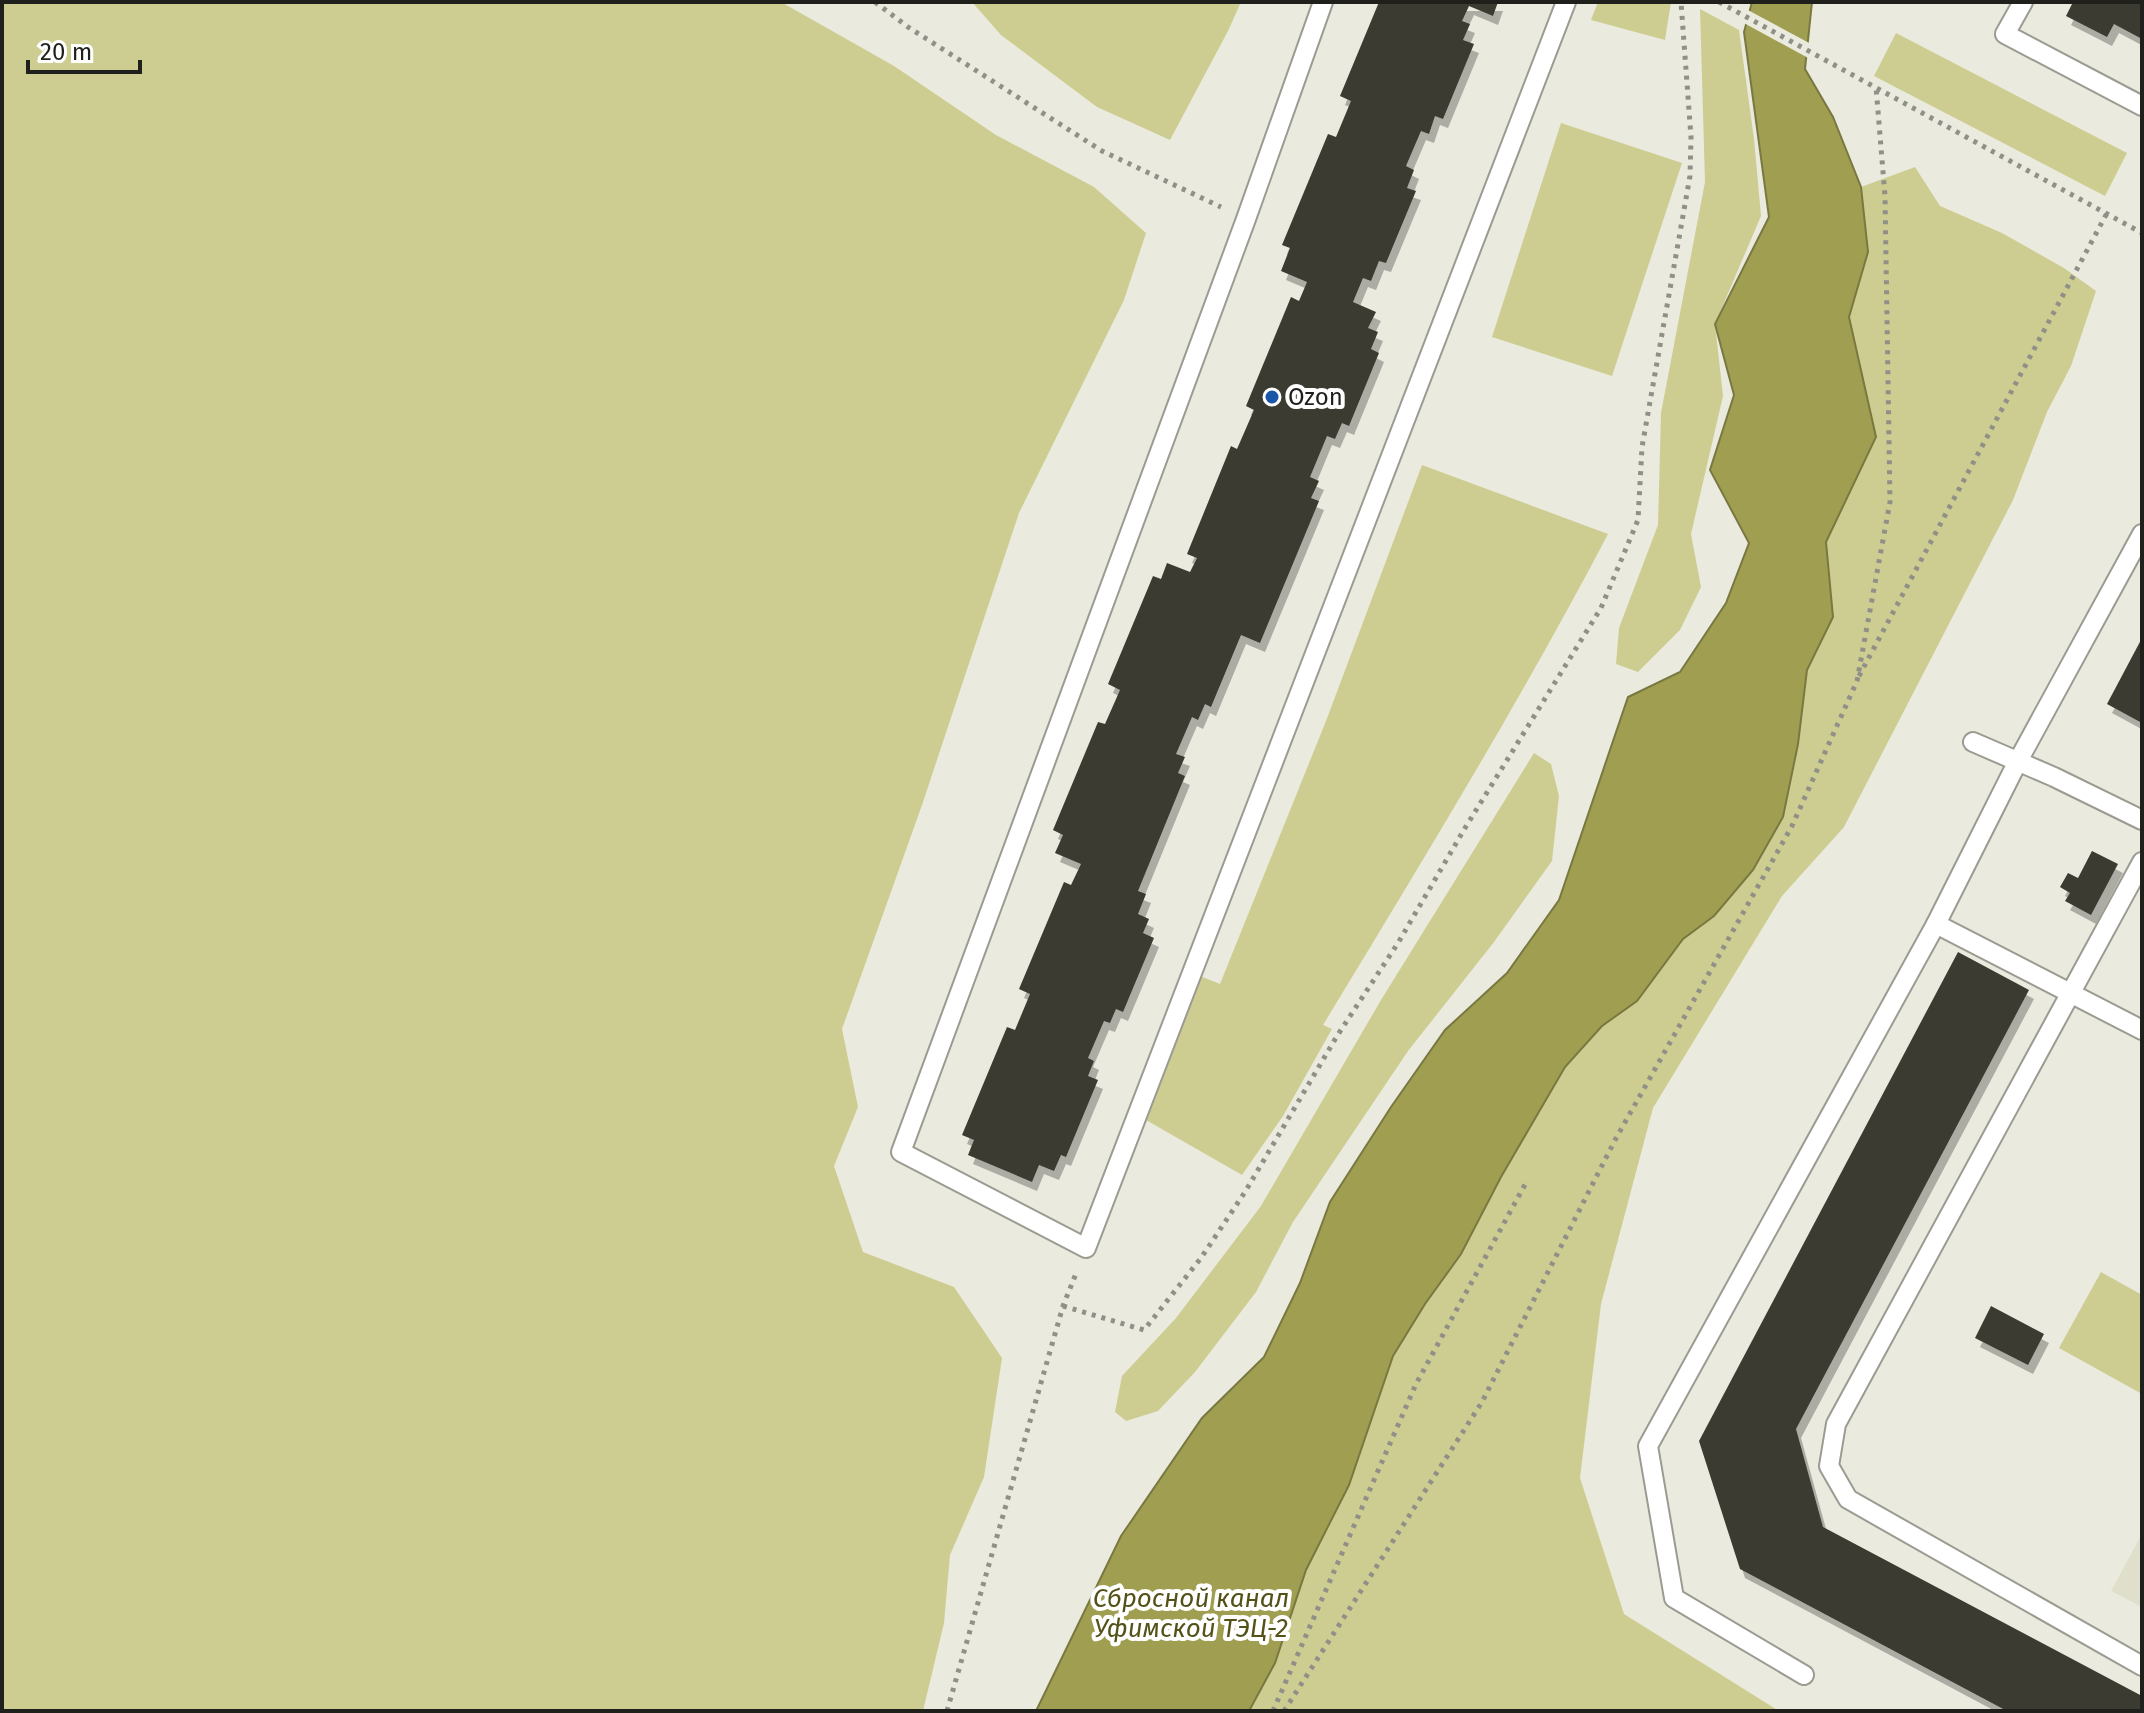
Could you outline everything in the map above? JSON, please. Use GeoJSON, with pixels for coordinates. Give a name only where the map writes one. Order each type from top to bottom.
{"type":"FeatureCollection","features":[{"type":"Feature","properties":{"kind":"lane"},"geometry":{"type":"LineString","coordinates":[[1323,2],[1246,219],[901,1152],[1086,1248],[1566,2]]}},
{"type":"Feature","properties":{"kind":"lane"},"geometry":{"type":"LineString","coordinates":[[2023,2],[2005,34],[2142,106]]}},
{"type":"Feature","properties":{"kind":"lane"},"geometry":{"type":"LineString","coordinates":[[1804,1675],[1674,1598],[1648,1446],[1936,924],[2018,761],[2142,534]]}},
{"type":"Feature","properties":{"kind":"lane"},"geometry":{"type":"LineString","coordinates":[[1973,742],[2142,820]]}},
{"type":"Feature","properties":{"kind":"lane"},"geometry":{"type":"LineString","coordinates":[[2142,862],[1836,1424],[1829,1466],[1848,1499],[2142,1666]]}},
{"type":"Feature","properties":{"kind":"lane"},"geometry":{"type":"LineString","coordinates":[[1936,924],[2142,1030]]}},
{"type":"Feature","properties":{"kind":"path"},"geometry":{"type":"LineString","coordinates":[[875,2],[908,27],[1102,151],[1246,219]]}},
{"type":"Feature","properties":{"kind":"path"},"geometry":{"type":"LineString","coordinates":[[1063,1306],[1144,1330],[1201,1258],[1245,1192],[1337,1036],[1398,943],[1601,608],[1638,520],[1642,447],[1690,176],[1691,137],[1681,2]]}},
{"type":"Feature","properties":{"kind":"path"},"geometry":{"type":"LineString","coordinates":[[1719,2],[2142,233]]}},
{"type":"Feature","properties":{"kind":"path"},"geometry":{"type":"LineString","coordinates":[[1857,681],[1890,502],[1885,196],[1874,86]]}},
{"type":"Feature","properties":{"kind":"path"},"geometry":{"type":"LineString","coordinates":[[1284,1711],[1482,1402],[1615,1140],[1792,826],[1857,681],[2107,213]]}},
{"type":"Feature","properties":{"kind":"path"},"geometry":{"type":"LineString","coordinates":[[1273,1711],[1416,1384],[1527,1181]]}},
{"type":"Feature","properties":{"kind":"path"},"geometry":{"type":"LineString","coordinates":[[947,1711],[1063,1306],[1086,1248]]}},
{"type":"Feature","properties":{"kind":"shaded area"},"geometry":{"type":"Polygon","coordinates":[[[2,2],[781,2],[894,66],[996,135],[1094,187],[1146,233],[1124,300],[1019,513],[922,805],[842,1029],[858,1107],[834,1166],[863,1252],[954,1287],[1002,1358],[984,1477],[950,1555],[944,1623],[923,1711],[2,1711],[2,2]]]}},
{"type":"Feature","properties":{"kind":"shaded area"},"geometry":{"type":"Polygon","coordinates":[[[972,2],[1241,2],[1170,140],[1097,107],[1001,35],[972,2]]]}},
{"type":"Feature","properties":{"kind":"shaded area"},"geometry":{"type":"Polygon","coordinates":[[[1598,2],[1671,2],[1665,40],[1591,20],[1598,2]]]}},
{"type":"Feature","properties":{"kind":"shaded area"},"geometry":{"type":"Polygon","coordinates":[[[1700,9],[1739,30],[1761,216],[1715,324],[1723,396],[1691,534],[1701,587],[1680,630],[1638,672],[1616,664],[1619,628],[1658,525],[1661,413],[1705,182],[1700,9]]]}},
{"type":"Feature","properties":{"kind":"shaded area"},"geometry":{"type":"Polygon","coordinates":[[[1896,33],[2127,153],[2105,196],[1874,76],[1896,33]]]}},
{"type":"Feature","properties":{"kind":"shaded area"},"geometry":{"type":"Polygon","coordinates":[[[1561,123],[1682,163],[1612,376],[1492,337],[1561,123]]]}},
{"type":"Feature","properties":{"kind":"shaded area"},"geometry":{"type":"Polygon","coordinates":[[[1915,167],[1940,206],[2002,233],[2064,268],[2096,291],[2071,366],[2047,412],[2013,500],[1844,827],[1782,896],[1653,1108],[1601,1304],[1580,1478],[1624,1614],[1779,1711],[1249,1711],[1275,1663],[1306,1570],[1349,1485],[1393,1356],[1461,1254],[1501,1177],[1565,1067],[1602,1026],[1637,1001],[1683,939],[1714,916],[1753,870],[1783,817],[1798,744],[1807,670],[1833,617],[1826,542],[1876,437],[1849,317],[1868,252],[1861,187],[1915,167]]]}},
{"type":"Feature","properties":{"kind":"shaded area"},"geometry":{"type":"Polygon","coordinates":[[[1422,465],[1608,534],[1505,720],[1323,1025],[1332,1029],[1283,1116],[1242,1175],[1146,1120],[1200,976],[1220,984],[1326,721],[1422,465]]]}},
{"type":"Feature","properties":{"kind":"shaded area"},"geometry":{"type":"Polygon","coordinates":[[[1534,753],[1551,764],[1559,796],[1552,861],[1494,942],[1408,1051],[1293,1222],[1256,1292],[1195,1372],[1158,1411],[1126,1421],[1115,1412],[1122,1376],[1176,1318],[1261,1206],[1381,1000],[1534,753]]]}},
{"type":"Feature","properties":{"kind":"shaded area"},"geometry":{"type":"Polygon","coordinates":[[[2101,1272],[2142,1295],[2142,1394],[2059,1348],[2101,1272]]]}},
{"type":"Feature","properties":{"kind":"shaded area"},"geometry":{"type":"Polygon","coordinates":[[[2142,1534],[2142,1607],[2111,1591],[2142,1534]]]}},
{"type":"Feature","properties":{"kind":"water","name":"Сбросной канал Уфимской ТЭЦ-2"},"geometry":{"type":"Polygon","coordinates":[[[1752,2],[1812,2],[1805,69],[1833,117],[1861,187],[1868,252],[1849,317],[1876,437],[1826,542],[1833,617],[1807,670],[1798,744],[1783,817],[1753,870],[1714,916],[1683,939],[1637,1001],[1602,1026],[1565,1067],[1501,1177],[1461,1254],[1393,1356],[1349,1485],[1306,1570],[1275,1663],[1249,1711],[1036,1711],[1121,1536],[1202,1418],[1264,1357],[1300,1283],[1330,1202],[1391,1107],[1445,1030],[1507,973],[1559,900],[1628,697],[1680,672],[1726,603],[1749,543],[1710,470],[1734,395],[1715,324],[1769,217],[1744,32],[1752,2]]]}},
{"type":"Feature","properties":{"kind":"pier"},"geometry":{"type":"Polygon","coordinates":[[[1746,9],[1811,44],[1810,59],[1742,22],[1746,9]]]}},
{"type":"Feature","properties":{"kind":"building"},"geometry":{"type":"Polygon","coordinates":[[[1379,2],[1498,2],[1493,16],[1469,6],[1462,21],[1470,24],[1463,40],[1474,44],[1443,119],[1435,116],[1429,134],[1421,131],[1406,166],[1414,170],[1407,188],[1416,191],[1386,263],[1379,261],[1371,281],[1363,278],[1353,302],[1376,312],[1368,328],[1378,332],[1371,349],[1379,353],[1349,426],[1342,423],[1335,439],[1327,436],[1310,477],[1319,481],[1311,498],[1319,501],[1260,643],[1241,635],[1211,707],[1205,704],[1198,720],[1192,717],[1176,754],[1185,757],[1178,773],[1185,776],[1138,891],[1146,894],[1138,914],[1149,919],[1143,933],[1154,938],[1123,1012],[1116,1009],[1110,1023],[1104,1021],[1088,1058],[1094,1061],[1088,1076],[1098,1080],[1066,1157],[1061,1155],[1054,1171],[1039,1165],[1032,1182],[968,1155],[974,1140],[962,1135],[1007,1027],[1015,1030],[1030,994],[1019,989],[1064,882],[1071,885],[1081,864],[1055,853],[1063,835],[1053,830],[1098,722],[1105,724],[1120,690],[1108,684],[1153,576],[1161,579],[1167,563],[1190,572],[1197,558],[1187,554],[1231,446],[1237,449],[1254,410],[1246,406],[1291,297],[1299,301],[1307,282],[1281,271],[1290,248],[1282,245],[1328,134],[1336,137],[1351,101],[1340,96],[1379,2]]]}},
{"type":"Feature","properties":{"kind":"building"},"geometry":{"type":"Polygon","coordinates":[[[2073,2],[2142,2],[2142,39],[2114,24],[2107,37],[2066,16],[2073,2]]]}},
{"type":"Feature","properties":{"kind":"building"},"geometry":{"type":"Polygon","coordinates":[[[2142,638],[2142,723],[2107,704],[2142,638]]]}},
{"type":"Feature","properties":{"kind":"building"},"geometry":{"type":"Polygon","coordinates":[[[2092,851],[2118,864],[2091,915],[2065,901],[2070,893],[2060,887],[2068,873],[2078,878],[2092,851]]]}},
{"type":"Feature","properties":{"kind":"building"},"geometry":{"type":"Polygon","coordinates":[[[1958,952],[2029,990],[1796,1429],[1823,1527],[2142,1696],[2142,1711],[2007,1711],[1740,1569],[1699,1441],[1958,952]]]}},
{"type":"Feature","properties":{"kind":"building"},"geometry":{"type":"Polygon","coordinates":[[[1991,1306],[2044,1334],[2028,1365],[1975,1338],[1991,1306]]]}},
{"type":"Feature","properties":{"kind":"place","name":"Ozon"},"geometry":{"type":"Point","coordinates":[1272,397]}}]}
